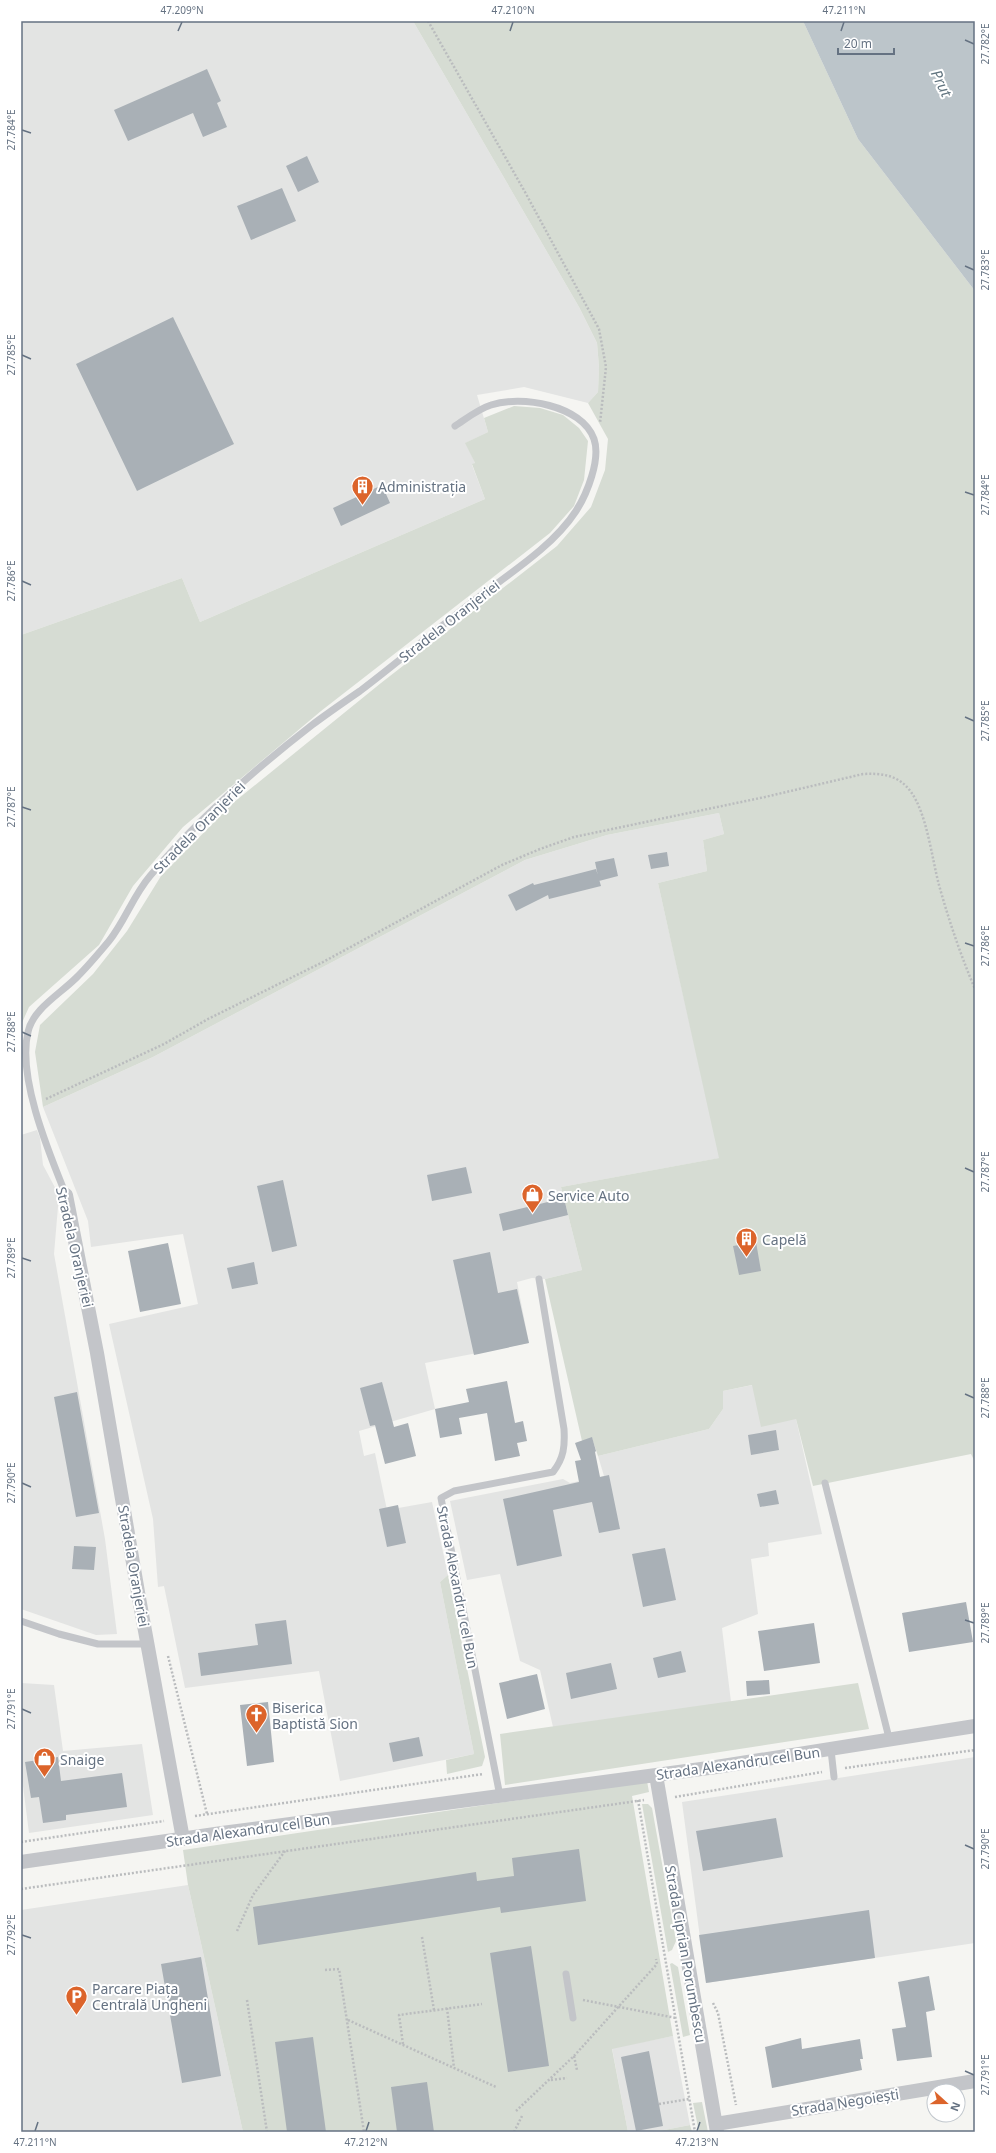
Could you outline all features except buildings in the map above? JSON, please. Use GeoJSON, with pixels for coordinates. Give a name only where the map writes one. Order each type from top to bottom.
{"type":"FeatureCollection","features":[{"type":"Feature","properties":{"kind":"street","name":"Stradela Oranjeriei"},"geometry":{"type":"LineString","coordinates":[[66,1196],[97,1353],[183,1839]]}},
{"type":"Feature","properties":{"kind":"street","name":"Strada Alexandru cel Bun"},"geometry":{"type":"LineString","coordinates":[[21,1862],[656,1775],[831,1750],[889,1738],[975,1726]]}},
{"type":"Feature","properties":{"kind":"street","name":"Strada Ciprian Porumbescu"},"geometry":{"type":"LineString","coordinates":[[656,1775],[716,2128]]}},
{"type":"Feature","properties":{"kind":"street","name":"Strada Negoiești"},"geometry":{"type":"LineString","coordinates":[[716,2128],[975,2081]]}},
{"type":"Feature","properties":{"kind":"lane"},"geometry":{"type":"LineString","coordinates":[[455,426],[491,405],[524,401],[551,405],[574,416],[588,429],[595,441]]}},
{"type":"Feature","properties":{"kind":"lane","name":"Stradela Oranjeriei"},"geometry":{"type":"LineString","coordinates":[[66,1196],[34,1104],[26,1065],[25,1049],[28,1028],[43,1007],[78,977],[111,939],[148,879],[187,835],[242,783],[313,724],[361,690],[546,545],[575,513],[584,496],[592,478],[595,441]]}},
{"type":"Feature","properties":{"kind":"lane","name":"Strada Alexandru cel Bun"},"geometry":{"type":"LineString","coordinates":[[500,1796],[441,1498],[454,1491],[554,1472],[561,1463],[565,1447],[564,1429],[539,1279]]}},
{"type":"Feature","properties":{"kind":"lane"},"geometry":{"type":"LineString","coordinates":[[825,1483],[889,1738]]}},
{"type":"Feature","properties":{"kind":"lane","name":"Stradela Oranjeriei"},"geometry":{"type":"LineString","coordinates":[[21,1621],[59,1634],[98,1644],[148,1644]]}},
{"type":"Feature","properties":{"kind":"lane"},"geometry":{"type":"LineString","coordinates":[[831,1750],[834,1774]]}},
{"type":"Feature","properties":{"kind":"lane"},"geometry":{"type":"LineString","coordinates":[[566,1974],[573,2018]]}},
{"type":"Feature","properties":{"kind":"path"},"geometry":{"type":"LineString","coordinates":[[428,21],[525,192],[599,329],[606,367],[600,423],[595,441]]}},
{"type":"Feature","properties":{"kind":"path"},"geometry":{"type":"LineString","coordinates":[[34,1104],[164,1044],[208,1019],[323,962],[502,865],[540,848],[574,837],[649,822],[863,774],[892,776],[902,783],[915,798],[924,824],[944,901],[975,989]]}},
{"type":"Feature","properties":{"kind":"path"},"geometry":{"type":"LineString","coordinates":[[167,1651],[207,1814]]}},
{"type":"Feature","properties":{"kind":"path"},"geometry":{"type":"LineString","coordinates":[[21,1889],[638,1800],[834,1774],[975,1750]]}},
{"type":"Feature","properties":{"kind":"path"},"geometry":{"type":"LineString","coordinates":[[21,1842],[495,1772]]}},
{"type":"Feature","properties":{"kind":"path"},"geometry":{"type":"LineString","coordinates":[[638,1800],[695,2132]]}},
{"type":"Feature","properties":{"kind":"path"},"geometry":{"type":"LineString","coordinates":[[237,1931],[253,1895],[286,1850]]}},
{"type":"Feature","properties":{"kind":"path"},"geometry":{"type":"LineString","coordinates":[[422,1937],[434,2010]]}},
{"type":"Feature","properties":{"kind":"path"},"geometry":{"type":"LineString","coordinates":[[516,2111],[574,2056],[657,1964],[656,1959]]}},
{"type":"Feature","properties":{"kind":"path"},"geometry":{"type":"LineString","coordinates":[[325,1970],[339,1969],[364,2132]]}},
{"type":"Feature","properties":{"kind":"path"},"geometry":{"type":"LineString","coordinates":[[570,1998],[676,2018]]}},
{"type":"Feature","properties":{"kind":"path"},"geometry":{"type":"LineString","coordinates":[[247,2000],[267,2132]]}},
{"type":"Feature","properties":{"kind":"path"},"geometry":{"type":"LineString","coordinates":[[403,2045],[399,2014],[482,2004]]}},
{"type":"Feature","properties":{"kind":"path"},"geometry":{"type":"LineString","coordinates":[[447,2008],[454,2068]]}},
{"type":"Feature","properties":{"kind":"path"},"geometry":{"type":"LineString","coordinates":[[347,2019],[496,2087]]}},
{"type":"Feature","properties":{"kind":"path"},"geometry":{"type":"LineString","coordinates":[[574,2056],[577,2070]]}},
{"type":"Feature","properties":{"kind":"path"},"geometry":{"type":"LineString","coordinates":[[550,2080],[567,2078]]}},
{"type":"Feature","properties":{"kind":"path"},"geometry":{"type":"LineString","coordinates":[[659,2104],[689,2099]]}},
{"type":"Feature","properties":{"kind":"path"},"geometry":{"type":"LineString","coordinates":[[514,2132],[522,2116]]}},
{"type":"Feature","properties":{"kind":"shaded area"},"geometry":{"type":"Polygon","coordinates":[[[21,21],[413,21],[579,307],[597,343],[599,367],[598,392],[588,403],[524,387],[477,395],[488,432],[466,443],[475,463],[472,465],[485,499],[200,622],[182,578],[21,635],[21,21]]]}},
{"type":"Feature","properties":{"kind":"shaded area"},"geometry":{"type":"Polygon","coordinates":[[[413,21],[803,21],[858,139],[975,291],[975,1462],[971,1454],[813,1486],[796,1419],[761,1427],[752,1385],[723,1391],[723,1409],[709,1429],[598,1456],[592,1438],[582,1441],[545,1279],[582,1270],[561,1187],[719,1158],[658,883],[707,871],[703,840],[724,834],[719,813],[607,835],[525,860],[153,1057],[43,1107],[35,1052],[40,1025],[93,974],[127,931],[161,876],[233,803],[381,683],[557,546],[591,507],[605,470],[608,439],[588,403],[598,392],[599,367],[597,343],[579,307],[413,21]]]}},
{"type":"Feature","properties":{"kind":"shaded area"},"geometry":{"type":"Polygon","coordinates":[[[514,406],[540,408],[563,415],[579,428],[588,441],[584,480],[574,506],[550,533],[321,711],[183,827],[133,886],[99,945],[29,1007],[21,1025],[21,635],[182,578],[200,622],[485,499],[472,464],[475,463],[465,443],[488,432],[484,418],[514,406]]]}},
{"type":"Feature","properties":{"kind":"shaded area"},"geometry":{"type":"Polygon","coordinates":[[[719,813],[724,834],[703,840],[707,871],[658,883],[720,1158],[561,1187],[582,1270],[545,1279],[532,1278],[517,1282],[529,1343],[425,1363],[435,1409],[359,1431],[364,1456],[375,1453],[387,1510],[432,1502],[448,1575],[440,1582],[474,1754],[340,1781],[319,1671],[185,1688],[164,1586],[158,1587],[153,1519],[109,1324],[198,1304],[183,1234],[91,1247],[88,1221],[43,1107],[153,1057],[525,860],[607,835],[719,813]]]}},
{"type":"Feature","properties":{"kind":"shaded area"},"geometry":{"type":"Polygon","coordinates":[[[37,1130],[40,1138],[43,1165],[59,1195],[54,1254],[105,1539],[117,1634],[96,1635],[21,1609],[21,1135],[37,1130]]]}},
{"type":"Feature","properties":{"kind":"shaded area"},"geometry":{"type":"Polygon","coordinates":[[[753,1385],[796,1419],[822,1534],[768,1543],[769,1556],[751,1559],[758,1614],[722,1628],[731,1702],[553,1727],[540,1670],[520,1661],[500,1574],[467,1580],[450,1501],[563,1479],[570,1483],[604,1476],[598,1456],[709,1429],[723,1409],[723,1391],[753,1385]]]}},
{"type":"Feature","properties":{"kind":"shaded area"},"geometry":{"type":"Polygon","coordinates":[[[448,1575],[485,1757],[482,1766],[447,1774],[446,1760],[474,1754],[440,1582],[448,1575]]]}},
{"type":"Feature","properties":{"kind":"shaded area"},"geometry":{"type":"Polygon","coordinates":[[[21,1683],[54,1685],[63,1751],[142,1744],[153,1815],[29,1833],[21,1770],[21,1683]]]}},
{"type":"Feature","properties":{"kind":"shaded area"},"geometry":{"type":"Polygon","coordinates":[[[858,1683],[869,1729],[505,1785],[500,1734],[858,1683]]]}},
{"type":"Feature","properties":{"kind":"shaded area"},"geometry":{"type":"Polygon","coordinates":[[[975,1757],[975,1943],[706,1983],[682,1802],[975,1757]]]}},
{"type":"Feature","properties":{"kind":"shaded area"},"geometry":{"type":"Polygon","coordinates":[[[647,1781],[649,1792],[632,1796],[673,2036],[612,2049],[628,2132],[243,2132],[188,1885],[183,1850],[647,1781]]]}},
{"type":"Feature","properties":{"kind":"shaded area"},"geometry":{"type":"Polygon","coordinates":[[[642,1804],[648,1804],[652,1808],[676,1941],[672,1950],[668,1952],[642,1804]]]}},
{"type":"Feature","properties":{"kind":"shaded area"},"geometry":{"type":"Polygon","coordinates":[[[188,1885],[243,2132],[21,2132],[21,1910],[188,1885]]]}},
{"type":"Feature","properties":{"kind":"shaded area"},"geometry":{"type":"Polygon","coordinates":[[[672,1963],[678,1967],[690,2035],[683,2037],[670,1964],[672,1963]]]}},
{"type":"Feature","properties":{"kind":"shaded area"},"geometry":{"type":"Polygon","coordinates":[[[673,2036],[690,2125],[654,2132],[628,2132],[612,2048],[673,2036]]]}},
{"type":"Feature","properties":{"kind":"shaded area"},"geometry":{"type":"Polygon","coordinates":[[[702,2102],[708,2132],[699,2132],[693,2103],[702,2102]]]}},
{"type":"Feature","properties":{"kind":"shaded area"},"geometry":{"type":"Polygon","coordinates":[[[690,2125],[692,2132],[654,2132],[690,2125]]]}},
{"type":"Feature","properties":{"kind":"water","name":"Prut"},"geometry":{"type":"Polygon","coordinates":[[[803,21],[975,21],[975,291],[858,139],[803,21]]]}},
{"type":"Feature","properties":{"kind":"place","name":"Administrația"},"geometry":{"type":"Point","coordinates":[362,506]}},
{"type":"Feature","properties":{"kind":"place","name":"Service Auto"},"geometry":{"type":"Point","coordinates":[533,1214]}},
{"type":"Feature","properties":{"kind":"place","name":"Capelă"},"geometry":{"type":"Point","coordinates":[747,1258]}},
{"type":"Feature","properties":{"kind":"place","name":"Biserica Baptistă Sion"},"geometry":{"type":"Point","coordinates":[257,1734]}},
{"type":"Feature","properties":{"kind":"place","name":"Snaige"},"geometry":{"type":"Point","coordinates":[45,1778]}},
{"type":"Feature","properties":{"kind":"place","name":"Parcare Piața Centrală Ungheni"},"geometry":{"type":"Point","coordinates":[76,2016]}}]}
